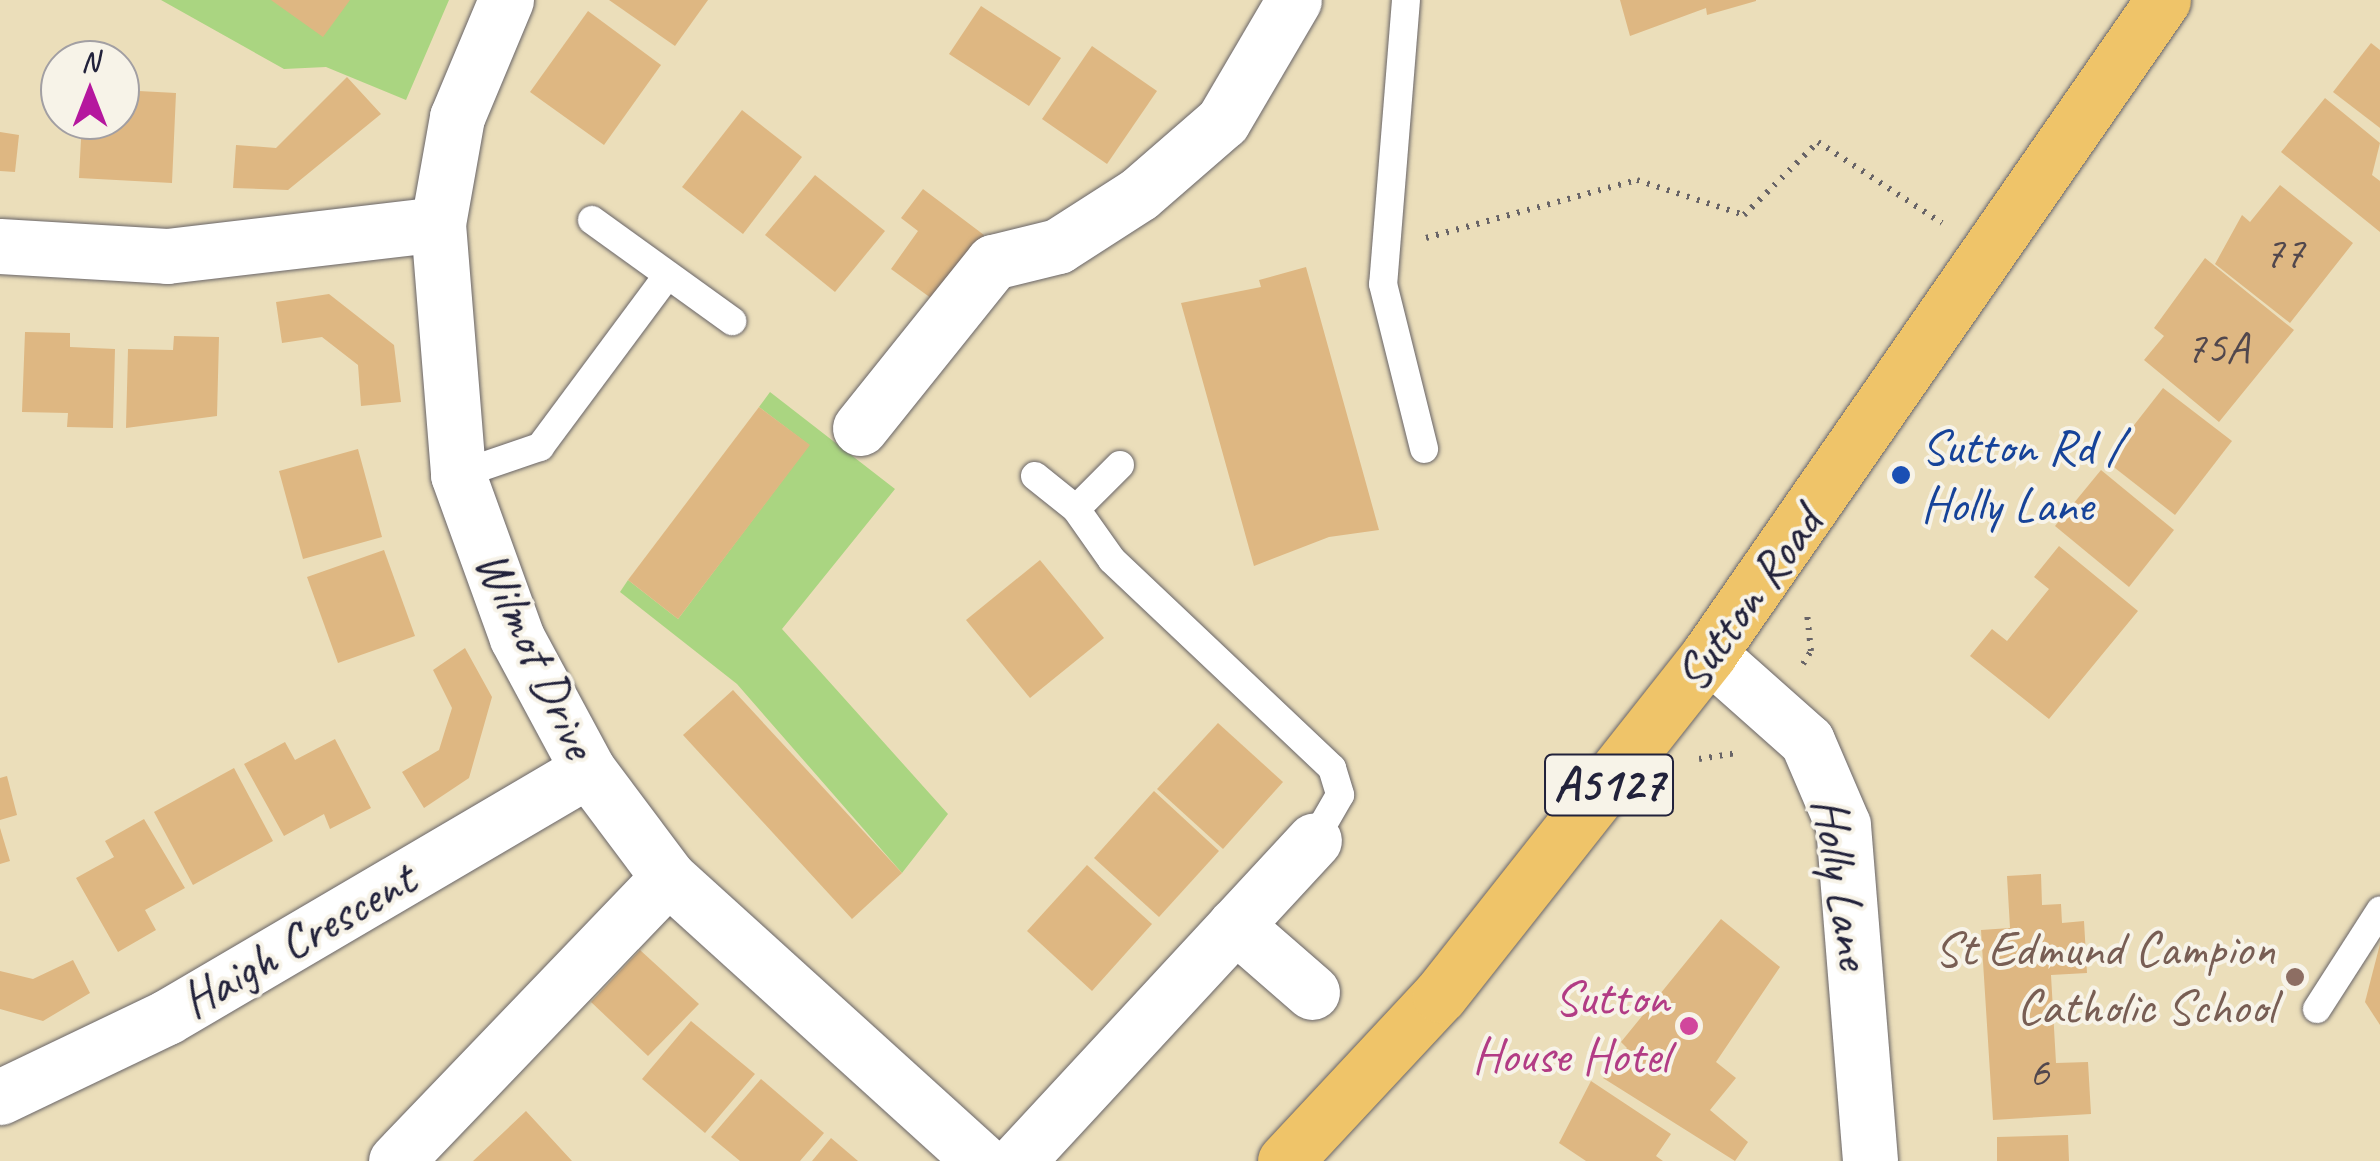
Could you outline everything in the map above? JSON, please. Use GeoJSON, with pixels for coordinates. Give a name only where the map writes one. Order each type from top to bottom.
{"type":"FeatureCollection","features":[{"type":"Feature","properties":{"kind":"main road","name":"Sutton Road"},"geometry":{"type":"LineString","coordinates":[[1285,1161],[1440,995],[1710,654],[1992,256],[2163,0]]}},
{"type":"Feature","properties":{"kind":"street","name":"Wilmot Drive"},"geometry":{"type":"LineString","coordinates":[[506,0],[457,118],[438,224],[458,475],[518,638],[588,770],[668,877],[981,1161]]}},
{"type":"Feature","properties":{"kind":"street"},"geometry":{"type":"LineString","coordinates":[[860,428],[992,262],[1058,246],[1139,194],[1222,121],[1294,0]]}},
{"type":"Feature","properties":{"kind":"street"},"geometry":{"type":"LineString","coordinates":[[0,246],[167,256],[438,224]]}},
{"type":"Feature","properties":{"kind":"street","name":"Holly Lane"},"geometry":{"type":"LineString","coordinates":[[1710,654],[1807,741],[1843,826],[1870,1161]]}},
{"type":"Feature","properties":{"kind":"street","name":"Haigh Crescent"},"geometry":{"type":"LineString","coordinates":[[0,1097],[167,1017],[588,770]]}},
{"type":"Feature","properties":{"kind":"street"},"geometry":{"type":"LineString","coordinates":[[1017,1161],[1314,840]]}},
{"type":"Feature","properties":{"kind":"street"},"geometry":{"type":"LineString","coordinates":[[396,1161],[668,877]]}},
{"type":"Feature","properties":{"kind":"street"},"geometry":{"type":"LineString","coordinates":[[1235,925],[1312,992]]}},
{"type":"Feature","properties":{"kind":"lane"},"geometry":{"type":"LineString","coordinates":[[1406,0],[1382,250],[1424,449]]}},
{"type":"Feature","properties":{"kind":"lane"},"geometry":{"type":"LineString","coordinates":[[592,220],[732,321]]}},
{"type":"Feature","properties":{"kind":"lane"},"geometry":{"type":"LineString","coordinates":[[458,475],[540,446],[667,276]]}},
{"type":"Feature","properties":{"kind":"lane"},"geometry":{"type":"LineString","coordinates":[[1076,509],[1120,465]]}},
{"type":"Feature","properties":{"kind":"lane"},"geometry":{"type":"LineString","coordinates":[[1035,476],[1076,509],[1112,560],[1332,768],[1340,795],[1314,840]]}},
{"type":"Feature","properties":{"kind":"lane"},"geometry":{"type":"LineString","coordinates":[[2317,1009],[2380,911]]}},
{"type":"Feature","properties":{"kind":"path"},"geometry":{"type":"LineString","coordinates":[[1382,250],[1637,180],[1744,215],[1818,142],[1992,256]]}},
{"type":"Feature","properties":{"kind":"green space"},"geometry":{"type":"Polygon","coordinates":[[[161,0],[449,0],[406,100],[326,67],[284,69],[161,0]]]}},
{"type":"Feature","properties":{"kind":"green space"},"geometry":{"type":"Polygon","coordinates":[[[770,392],[895,489],[782,629],[948,814],[902,873],[737,684],[620,592],[628,580],[678,619],[809,445],[759,407],[770,392]]]}},
{"type":"Feature","properties":{"kind":"building"},"geometry":{"type":"Polygon","coordinates":[[[271,0],[350,0],[323,37],[271,0]]]}},
{"type":"Feature","properties":{"kind":"building"},"geometry":{"type":"Polygon","coordinates":[[[609,0],[708,0],[675,46],[609,0]]]}},
{"type":"Feature","properties":{"kind":"building"},"geometry":{"type":"Polygon","coordinates":[[[1620,0],[1756,1],[1707,15],[1706,8],[1630,36],[1620,0]]]}},
{"type":"Feature","properties":{"kind":"building"},"geometry":{"type":"Polygon","coordinates":[[[981,6],[1061,58],[1029,106],[949,54],[981,6]]]}},
{"type":"Feature","properties":{"kind":"building"},"geometry":{"type":"Polygon","coordinates":[[[588,11],[661,65],[604,145],[530,92],[588,11]]]}},
{"type":"Feature","properties":{"kind":"building"},"geometry":{"type":"Polygon","coordinates":[[[2371,43],[2380,50],[2380,128],[2333,92],[2371,43]]]}},
{"type":"Feature","properties":{"kind":"building"},"geometry":{"type":"Polygon","coordinates":[[[1092,46],[1157,91],[1107,164],[1042,119],[1092,46]]]}},
{"type":"Feature","properties":{"kind":"building"},"geometry":{"type":"Polygon","coordinates":[[[347,77],[381,114],[288,190],[233,188],[236,145],[276,148],[347,77]]]}},
{"type":"Feature","properties":{"kind":"building"},"geometry":{"type":"Polygon","coordinates":[[[140,91],[176,93],[172,183],[79,178],[81,140],[140,140],[140,91]]]}},
{"type":"Feature","properties":{"kind":"building"},"geometry":{"type":"Polygon","coordinates":[[[2325,98],[2380,143],[2372,175],[2380,181],[2380,232],[2281,152],[2325,98]]]}},
{"type":"Feature","properties":{"kind":"building"},"geometry":{"type":"Polygon","coordinates":[[[742,110],[802,157],[743,234],[682,187],[742,110]]]}},
{"type":"Feature","properties":{"kind":"building"},"geometry":{"type":"Polygon","coordinates":[[[0,132],[19,135],[15,172],[0,171],[0,132]]]}},
{"type":"Feature","properties":{"kind":"building"},"geometry":{"type":"Polygon","coordinates":[[[815,175],[885,231],[835,292],[765,235],[815,175]]]}},
{"type":"Feature","properties":{"kind":"building"},"geometry":{"type":"Polygon","coordinates":[[[2280,185],[2353,243],[2290,323],[2215,264],[2242,215],[2250,222],[2280,185]]]}},
{"type":"Feature","properties":{"kind":"building"},"geometry":{"type":"Polygon","coordinates":[[[923,189],[984,235],[935,301],[891,269],[918,231],[901,218],[923,189]]]}},
{"type":"Feature","properties":{"kind":"building"},"geometry":{"type":"Polygon","coordinates":[[[2205,258],[2294,330],[2219,422],[2144,360],[2164,336],[2154,328],[2205,258]]]}},
{"type":"Feature","properties":{"kind":"building"},"geometry":{"type":"Polygon","coordinates":[[[1306,267],[1379,530],[1329,537],[1254,566],[1181,303],[1261,287],[1259,280],[1306,267]]]}},
{"type":"Feature","properties":{"kind":"building"},"geometry":{"type":"Polygon","coordinates":[[[329,294],[394,345],[401,402],[361,406],[358,365],[322,337],[282,343],[276,302],[329,294]]]}},
{"type":"Feature","properties":{"kind":"building"},"geometry":{"type":"Polygon","coordinates":[[[25,332],[70,333],[70,347],[115,349],[113,428],[67,427],[68,413],[22,412],[25,332]]]}},
{"type":"Feature","properties":{"kind":"building"},"geometry":{"type":"Polygon","coordinates":[[[174,336],[219,337],[217,416],[126,428],[128,349],[173,350],[174,336]]]}},
{"type":"Feature","properties":{"kind":"building"},"geometry":{"type":"Polygon","coordinates":[[[2163,388],[2232,441],[2175,515],[2106,461],[2163,388]]]}},
{"type":"Feature","properties":{"kind":"building"},"geometry":{"type":"Polygon","coordinates":[[[759,407],[810,445],[678,619],[628,580],[759,407]]]}},
{"type":"Feature","properties":{"kind":"building"},"geometry":{"type":"Polygon","coordinates":[[[358,449],[382,537],[303,559],[279,471],[358,449]]]}},
{"type":"Feature","properties":{"kind":"building"},"geometry":{"type":"Polygon","coordinates":[[[2101,470],[2174,530],[2129,587],[2055,526],[2101,470]]]}},
{"type":"Feature","properties":{"kind":"building"},"geometry":{"type":"Polygon","coordinates":[[[2059,546],[2138,611],[2049,719],[1970,656],[1992,629],[2007,641],[2049,589],[2034,577],[2059,546]]]}},
{"type":"Feature","properties":{"kind":"building"},"geometry":{"type":"Polygon","coordinates":[[[384,550],[415,636],[338,663],[307,577],[384,550]]]}},
{"type":"Feature","properties":{"kind":"building"},"geometry":{"type":"Polygon","coordinates":[[[1040,560],[1104,638],[1030,698],[966,620],[1040,560]]]}},
{"type":"Feature","properties":{"kind":"building"},"geometry":{"type":"Polygon","coordinates":[[[465,648],[492,697],[469,778],[424,808],[402,772],[439,750],[452,708],[433,670],[465,648]]]}},
{"type":"Feature","properties":{"kind":"building"},"geometry":{"type":"Polygon","coordinates":[[[733,690],[902,873],[852,919],[683,735],[733,690]]]}},
{"type":"Feature","properties":{"kind":"building"},"geometry":{"type":"Polygon","coordinates":[[[1218,723],[1283,782],[1223,849],[1157,789],[1218,723]]]}},
{"type":"Feature","properties":{"kind":"building"},"geometry":{"type":"Polygon","coordinates":[[[335,739],[371,808],[330,829],[324,814],[284,836],[244,764],[285,742],[295,760],[335,739]]]}},
{"type":"Feature","properties":{"kind":"building"},"geometry":{"type":"Polygon","coordinates":[[[234,768],[273,841],[193,885],[154,812],[234,768]]]}},
{"type":"Feature","properties":{"kind":"building"},"geometry":{"type":"Polygon","coordinates":[[[7,776],[17,815],[0,820],[0,778],[7,776]]]}},
{"type":"Feature","properties":{"kind":"building"},"geometry":{"type":"Polygon","coordinates":[[[1154,791],[1219,851],[1159,917],[1094,858],[1154,791]]]}},
{"type":"Feature","properties":{"kind":"building"},"geometry":{"type":"Polygon","coordinates":[[[144,819],[185,888],[145,910],[156,930],[118,952],[76,878],[114,857],[105,841],[144,819]]]}},
{"type":"Feature","properties":{"kind":"building"},"geometry":{"type":"Polygon","coordinates":[[[0,828],[10,861],[0,864],[0,828]]]}},
{"type":"Feature","properties":{"kind":"building"},"geometry":{"type":"Polygon","coordinates":[[[1087,865],[1152,924],[1092,991],[1027,931],[1087,865]]]}},
{"type":"Feature","properties":{"kind":"building"},"geometry":{"type":"Polygon","coordinates":[[[2041,874],[2042,905],[2061,904],[2062,923],[2084,921],[2087,973],[2051,975],[2056,1063],[2088,1062],[2091,1114],[1993,1120],[1981,930],[2010,928],[2007,876],[2041,874]]]}},
{"type":"Feature","properties":{"kind":"building","name":"Sutton House Hotel"},"geometry":{"type":"Polygon","coordinates":[[[1721,919],[1780,967],[1716,1062],[1736,1078],[1710,1110],[1748,1142],[1735,1161],[1603,1078],[1627,1048],[1621,1042],[1721,919]]]}},
{"type":"Feature","properties":{"kind":"building"},"geometry":{"type":"Polygon","coordinates":[[[2380,944],[2380,1025],[2365,1002],[2380,944]]]}},
{"type":"Feature","properties":{"kind":"building"},"geometry":{"type":"Polygon","coordinates":[[[640,950],[699,1004],[648,1056],[591,1002],[640,950]]]}},
{"type":"Feature","properties":{"kind":"building"},"geometry":{"type":"Polygon","coordinates":[[[73,960],[90,993],[43,1021],[0,1009],[0,971],[33,979],[73,960]]]}},
{"type":"Feature","properties":{"kind":"building"},"geometry":{"type":"Polygon","coordinates":[[[691,1021],[755,1074],[705,1133],[642,1079],[691,1021]]]}},
{"type":"Feature","properties":{"kind":"building"},"geometry":{"type":"Polygon","coordinates":[[[761,1079],[824,1133],[800,1161],[740,1161],[711,1137],[761,1079]]]}},
{"type":"Feature","properties":{"kind":"building"},"geometry":{"type":"Polygon","coordinates":[[[1591,1081],[1671,1134],[1656,1156],[1663,1161],[1586,1161],[1559,1143],[1591,1081]]]}},
{"type":"Feature","properties":{"kind":"building"},"geometry":{"type":"Polygon","coordinates":[[[526,1111],[572,1161],[473,1161],[489,1146],[526,1111]]]}},
{"type":"Feature","properties":{"kind":"building"},"geometry":{"type":"Polygon","coordinates":[[[2068,1135],[2069,1161],[1997,1161],[1997,1137],[2068,1135]]]}},
{"type":"Feature","properties":{"kind":"building"},"geometry":{"type":"Polygon","coordinates":[[[831,1138],[858,1161],[812,1161],[831,1138]]]}},
{"type":"Feature","properties":{"kind":"place","name":"Sutton Rd / Holly Lane"},"geometry":{"type":"Point","coordinates":[1901,475]}},
{"type":"Feature","properties":{"kind":"place","name":"St Edmund Campion Catholic School"},"geometry":{"type":"Point","coordinates":[2295,977]}},
{"type":"Feature","properties":{"kind":"place","name":"Sutton House Hotel"},"geometry":{"type":"Point","coordinates":[1689,1026]}}]}
